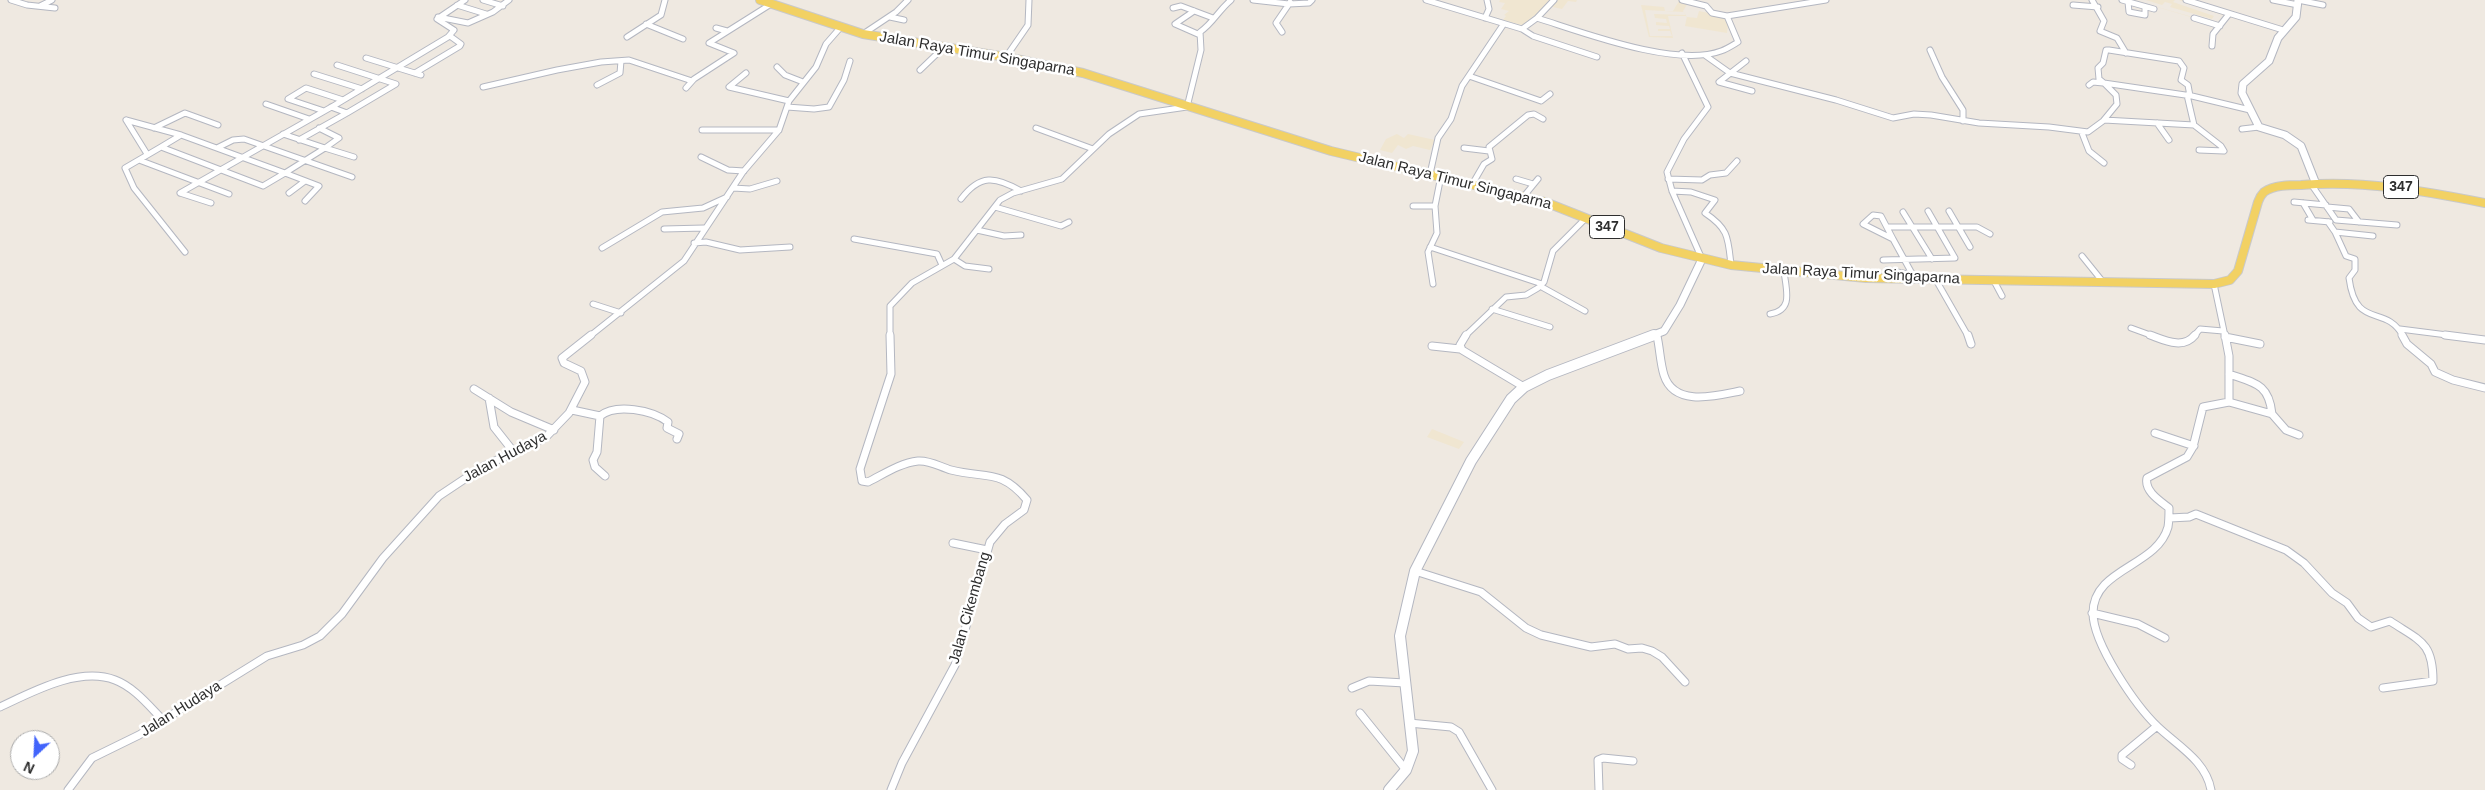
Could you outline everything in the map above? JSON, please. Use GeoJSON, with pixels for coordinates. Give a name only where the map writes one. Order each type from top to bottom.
{"type":"FeatureCollection","features":[{"type":"Feature","properties":{"kind":"main road","name":"Jalan Raya Timur Singaparna"},"geometry":{"type":"LineString","coordinates":[[760,0],[854,32],[1006,56],[1083,73],[1331,151],[1524,196],[1661,248],[1731,265],[1892,279],[1914,277],[1936,280],[2214,284],[2229,281],[2237,272],[2254,212],[2263,193],[2278,187],[2313,184],[2395,186],[2485,203]]}},
{"type":"Feature","properties":{"kind":"main road"},"geometry":{"type":"LineString","coordinates":[[2298,3],[2296,17],[2284,30],[2269,61],[2243,84],[2242,94],[2259,127],[2290,138],[2301,146],[2313,184]]}},
{"type":"Feature","properties":{"kind":"main road"},"geometry":{"type":"LineString","coordinates":[[1390,790],[1406,770],[1413,751],[1400,629],[1415,571],[1428,542],[1471,461],[1511,399],[1524,387],[1548,374],[1657,336],[1667,328],[1702,259]]}},
{"type":"Feature","properties":{"kind":"street"},"geometry":{"type":"LineString","coordinates":[[11,0],[39,7],[56,8]]}},
{"type":"Feature","properties":{"kind":"street"},"geometry":{"type":"LineString","coordinates":[[39,7],[52,0]]}},
{"type":"Feature","properties":{"kind":"street"},"geometry":{"type":"LineString","coordinates":[[438,17],[465,0]]}},
{"type":"Feature","properties":{"kind":"street"},"geometry":{"type":"LineString","coordinates":[[484,0],[503,6]]}},
{"type":"Feature","properties":{"kind":"street"},"geometry":{"type":"LineString","coordinates":[[438,17],[468,23],[503,6],[509,0]]}},
{"type":"Feature","properties":{"kind":"street"},"geometry":{"type":"LineString","coordinates":[[627,37],[661,15],[665,0]]}},
{"type":"Feature","properties":{"kind":"street"},"geometry":{"type":"LineString","coordinates":[[863,34],[879,22],[890,17],[908,0]]}},
{"type":"Feature","properties":{"kind":"street"},"geometry":{"type":"LineString","coordinates":[[1006,56],[1028,25],[1029,0]]}},
{"type":"Feature","properties":{"kind":"street"},"geometry":{"type":"LineString","coordinates":[[1253,0],[1309,3],[1312,0]]}},
{"type":"Feature","properties":{"kind":"street"},"geometry":{"type":"LineString","coordinates":[[1426,0],[1503,25],[1522,29],[1533,36],[1597,57]]}},
{"type":"Feature","properties":{"kind":"street"},"geometry":{"type":"LineString","coordinates":[[1485,18],[1489,9],[1487,0]]}},
{"type":"Feature","properties":{"kind":"street"},"geometry":{"type":"LineString","coordinates":[[1522,29],[1537,18],[1554,0]]}},
{"type":"Feature","properties":{"kind":"street"},"geometry":{"type":"LineString","coordinates":[[1682,0],[1706,6],[1712,13],[1727,17],[1826,0]]}},
{"type":"Feature","properties":{"kind":"street"},"geometry":{"type":"LineString","coordinates":[[2092,0],[2098,7],[2100,18],[2104,21],[2100,31],[2117,38],[2126,53]]}},
{"type":"Feature","properties":{"kind":"street"},"geometry":{"type":"LineString","coordinates":[[2186,0],[2284,30]]}},
{"type":"Feature","properties":{"kind":"street"},"geometry":{"type":"LineString","coordinates":[[2273,0],[2323,5]]}},
{"type":"Feature","properties":{"kind":"street"},"geometry":{"type":"LineString","coordinates":[[1188,105],[1201,50],[1201,30],[1212,23],[1213,18],[1226,1]]}},
{"type":"Feature","properties":{"kind":"street"},"geometry":{"type":"LineString","coordinates":[[2125,1],[2129,12],[2145,16],[2145,7]]}},
{"type":"Feature","properties":{"kind":"street"},"geometry":{"type":"LineString","coordinates":[[2125,1],[2154,9]]}},
{"type":"Feature","properties":{"kind":"street"},"geometry":{"type":"LineString","coordinates":[[1282,32],[1276,23],[1290,2]]}},
{"type":"Feature","properties":{"kind":"street"},"geometry":{"type":"LineString","coordinates":[[686,88],[692,81],[734,53],[709,44],[771,4]]}},
{"type":"Feature","properties":{"kind":"street"},"geometry":{"type":"LineString","coordinates":[[457,5],[486,14]]}},
{"type":"Feature","properties":{"kind":"street"},"geometry":{"type":"LineString","coordinates":[[2073,5],[2098,7]]}},
{"type":"Feature","properties":{"kind":"street"},"geometry":{"type":"LineString","coordinates":[[1174,8],[1181,6],[1213,18]]}},
{"type":"Feature","properties":{"kind":"street"},"geometry":{"type":"LineString","coordinates":[[1194,11],[1176,24],[1180,28],[1200,34]]}},
{"type":"Feature","properties":{"kind":"street"},"geometry":{"type":"LineString","coordinates":[[2212,46],[2213,34],[2229,14]]}},
{"type":"Feature","properties":{"kind":"street"},"geometry":{"type":"LineString","coordinates":[[211,203],[180,193],[240,157],[332,107],[450,36],[453,28],[437,19],[438,17]]}},
{"type":"Feature","properties":{"kind":"street"},"geometry":{"type":"LineString","coordinates":[[890,17],[904,20]]}},
{"type":"Feature","properties":{"kind":"street"},"geometry":{"type":"LineString","coordinates":[[1537,18],[1632,47],[1706,56],[1731,48],[1738,42],[1738,38],[1727,17]]}},
{"type":"Feature","properties":{"kind":"street"},"geometry":{"type":"LineString","coordinates":[[2194,18],[2220,26]]}},
{"type":"Feature","properties":{"kind":"street"},"geometry":{"type":"LineString","coordinates":[[646,24],[683,39]]}},
{"type":"Feature","properties":{"kind":"street"},"geometry":{"type":"LineString","coordinates":[[1430,174],[1438,138],[1451,119],[1457,96],[1503,25]]}},
{"type":"Feature","properties":{"kind":"street"},"geometry":{"type":"LineString","coordinates":[[716,28],[727,31]]}},
{"type":"Feature","properties":{"kind":"street","name":"Jalan Hudaya"},"geometry":{"type":"LineString","coordinates":[[68,790],[92,758],[139,735],[267,656],[303,645],[320,636],[342,614],[383,558],[439,496],[484,466],[513,451],[545,438],[554,430],[572,410],[585,378],[581,371],[564,363],[562,358],[678,268],[689,255],[704,228],[744,171],[779,130],[788,104],[816,67],[826,44],[842,29]]}},
{"type":"Feature","properties":{"kind":"street"},"geometry":{"type":"LineString","coordinates":[[414,73],[460,46],[461,44],[450,36]]}},
{"type":"Feature","properties":{"kind":"street"},"geometry":{"type":"LineString","coordinates":[[920,70],[944,47]]}},
{"type":"Feature","properties":{"kind":"street"},"geometry":{"type":"LineString","coordinates":[[1930,50],[1942,77],[1963,110],[1964,121]]}},
{"type":"Feature","properties":{"kind":"street"},"geometry":{"type":"LineString","coordinates":[[1706,56],[1730,72],[1836,100],[1886,117],[1931,115],[1964,121],[2049,126],[2082,133],[2088,132],[2104,120],[2117,104],[2118,100],[2099,79],[2098,68],[2104,63],[2106,50],[2179,61],[2184,68],[2181,80],[2188,86],[2194,125]]}},
{"type":"Feature","properties":{"kind":"street"},"geometry":{"type":"LineString","coordinates":[[1579,57],[1585,53]]}},
{"type":"Feature","properties":{"kind":"street"},"geometry":{"type":"LineString","coordinates":[[1682,53],[1708,106],[1674,154],[1667,172],[1672,191],[1702,259]]}},
{"type":"Feature","properties":{"kind":"street"},"geometry":{"type":"LineString","coordinates":[[366,58],[421,75]]}},
{"type":"Feature","properties":{"kind":"street"},"geometry":{"type":"LineString","coordinates":[[483,87],[600,62],[633,61],[692,81]]}},
{"type":"Feature","properties":{"kind":"street"},"geometry":{"type":"LineString","coordinates":[[746,74],[729,87],[788,104],[814,109],[828,107],[844,80],[850,61]]}},
{"type":"Feature","properties":{"kind":"street"},"geometry":{"type":"LineString","coordinates":[[1746,61],[1719,82],[1752,92]]}},
{"type":"Feature","properties":{"kind":"street"},"geometry":{"type":"LineString","coordinates":[[597,85],[620,73],[621,62]]}},
{"type":"Feature","properties":{"kind":"street"},"geometry":{"type":"LineString","coordinates":[[299,140],[396,84],[337,65]]}},
{"type":"Feature","properties":{"kind":"street"},"geometry":{"type":"LineString","coordinates":[[777,67],[781,74],[803,82]]}},
{"type":"Feature","properties":{"kind":"street"},"geometry":{"type":"LineString","coordinates":[[314,74],[362,89]]}},
{"type":"Feature","properties":{"kind":"street"},"geometry":{"type":"LineString","coordinates":[[1469,76],[1541,101],[1550,94]]}},
{"type":"Feature","properties":{"kind":"street"},"geometry":{"type":"LineString","coordinates":[[2089,85],[2093,82],[2104,83],[2189,95],[2250,110]]}},
{"type":"Feature","properties":{"kind":"street"},"geometry":{"type":"LineString","coordinates":[[324,111],[288,99],[306,88],[344,100]]}},
{"type":"Feature","properties":{"kind":"street"},"geometry":{"type":"LineString","coordinates":[[266,104],[309,120]]}},
{"type":"Feature","properties":{"kind":"street","name":"Jalan Cikembang"},"geometry":{"type":"LineString","coordinates":[[891,790],[902,763],[955,665],[987,550],[1005,524],[1024,510],[1027,500],[1013,485],[986,473],[953,470],[925,461],[913,462],[868,482],[862,481],[860,469],[892,374],[890,306],[912,283],[954,259],[1000,200],[1021,191],[1062,179],[1109,134],[1139,114],[1182,108],[1188,105]]}},
{"type":"Feature","properties":{"kind":"street"},"geometry":{"type":"LineString","coordinates":[[332,107],[346,113]]}},
{"type":"Feature","properties":{"kind":"street"},"geometry":{"type":"LineString","coordinates":[[154,128],[185,113],[218,125]]}},
{"type":"Feature","properties":{"kind":"street"},"geometry":{"type":"LineString","coordinates":[[1489,150],[1496,139],[1528,115],[1534,114],[1543,119]]}},
{"type":"Feature","properties":{"kind":"street"},"geometry":{"type":"LineString","coordinates":[[147,154],[126,120],[181,135],[305,181],[319,188],[305,201]]}},
{"type":"Feature","properties":{"kind":"street"},"geometry":{"type":"LineString","coordinates":[[2104,120],[2194,125],[2216,144],[2222,146],[2224,151],[2199,150]]}},
{"type":"Feature","properties":{"kind":"street"},"geometry":{"type":"LineString","coordinates":[[2157,123],[2169,140]]}},
{"type":"Feature","properties":{"kind":"street"},"geometry":{"type":"LineString","coordinates":[[2242,129],[2259,127]]}},
{"type":"Feature","properties":{"kind":"street"},"geometry":{"type":"LineString","coordinates":[[161,147],[263,186],[285,174],[339,138],[320,128]]}},
{"type":"Feature","properties":{"kind":"street"},"geometry":{"type":"LineString","coordinates":[[1036,128],[1093,149]]}},
{"type":"Feature","properties":{"kind":"street"},"geometry":{"type":"LineString","coordinates":[[702,130],[779,130]]}},
{"type":"Feature","properties":{"kind":"street"},"geometry":{"type":"LineString","coordinates":[[2082,133],[2089,151],[2104,163]]}},
{"type":"Feature","properties":{"kind":"street"},"geometry":{"type":"LineString","coordinates":[[283,134],[354,157]]}},
{"type":"Feature","properties":{"kind":"street"},"geometry":{"type":"LineString","coordinates":[[181,135],[147,154],[124,170],[139,195],[163,226],[178,240],[185,252]]}},
{"type":"Feature","properties":{"kind":"street"},"geometry":{"type":"LineString","coordinates":[[217,148],[239,138],[352,177]]}},
{"type":"Feature","properties":{"kind":"street"},"geometry":{"type":"LineString","coordinates":[[1464,148],[1489,150]]}},
{"type":"Feature","properties":{"kind":"street"},"geometry":{"type":"LineString","coordinates":[[1473,183],[1484,164],[1492,158],[1489,150]]}},
{"type":"Feature","properties":{"kind":"street"},"geometry":{"type":"LineString","coordinates":[[701,157],[728,170],[744,171]]}},
{"type":"Feature","properties":{"kind":"street"},"geometry":{"type":"LineString","coordinates":[[139,160],[229,194]]}},
{"type":"Feature","properties":{"kind":"street"},"geometry":{"type":"LineString","coordinates":[[1668,179],[1702,180],[1710,175],[1726,173],[1737,161]]}},
{"type":"Feature","properties":{"kind":"street"},"geometry":{"type":"LineString","coordinates":[[1433,284],[1428,254],[1437,233],[1436,206],[1441,176]]}},
{"type":"Feature","properties":{"kind":"street"},"geometry":{"type":"LineString","coordinates":[[1524,196],[1538,178]]}},
{"type":"Feature","properties":{"kind":"street"},"geometry":{"type":"LineString","coordinates":[[960,199],[971,185],[988,179],[1007,182],[1021,191]]}},
{"type":"Feature","properties":{"kind":"street"},"geometry":{"type":"LineString","coordinates":[[1516,179],[1533,184]]}},
{"type":"Feature","properties":{"kind":"street"},"geometry":{"type":"LineString","coordinates":[[289,193],[305,181]]}},
{"type":"Feature","properties":{"kind":"street"},"geometry":{"type":"LineString","coordinates":[[733,188],[750,189],[777,181]]}},
{"type":"Feature","properties":{"kind":"street"},"geometry":{"type":"LineString","coordinates":[[2313,184],[2336,220]]}},
{"type":"Feature","properties":{"kind":"street"},"geometry":{"type":"LineString","coordinates":[[1672,191],[1691,192],[1715,200],[1705,213],[1719,221],[1727,232],[1731,265]]}},
{"type":"Feature","properties":{"kind":"street"},"geometry":{"type":"LineString","coordinates":[[602,248],[662,212],[703,208],[728,196]]}},
{"type":"Feature","properties":{"kind":"street"},"geometry":{"type":"LineString","coordinates":[[2294,202],[2349,209],[2359,222]]}},
{"type":"Feature","properties":{"kind":"street"},"geometry":{"type":"LineString","coordinates":[[2303,202],[2311,220],[2397,225]]}},
{"type":"Feature","properties":{"kind":"street"},"geometry":{"type":"LineString","coordinates":[[1413,206],[1436,206]]}},
{"type":"Feature","properties":{"kind":"street"},"geometry":{"type":"LineString","coordinates":[[995,207],[1061,226],[1069,222]]}},
{"type":"Feature","properties":{"kind":"street"},"geometry":{"type":"LineString","coordinates":[[1892,279],[1881,259],[1954,258],[1928,211]]}},
{"type":"Feature","properties":{"kind":"street"},"geometry":{"type":"LineString","coordinates":[[1949,211],[1970,247]]}},
{"type":"Feature","properties":{"kind":"street"},"geometry":{"type":"LineString","coordinates":[[1903,212],[1932,259]]}},
{"type":"Feature","properties":{"kind":"street"},"geometry":{"type":"LineString","coordinates":[[1894,239],[1863,224],[1873,215],[1878,214],[1888,226],[1914,277]]}},
{"type":"Feature","properties":{"kind":"street"},"geometry":{"type":"LineString","coordinates":[[1460,349],[1466,335],[1506,297],[1526,295],[1541,285],[1553,251],[1586,218]]}},
{"type":"Feature","properties":{"kind":"street"},"geometry":{"type":"LineString","coordinates":[[2328,222],[2335,232],[2346,256],[2354,259],[2355,270],[2349,278],[2350,293],[2361,310],[2389,320],[2400,328],[2484,338]]}},
{"type":"Feature","properties":{"kind":"street"},"geometry":{"type":"LineString","coordinates":[[1888,226],[1977,227],[1990,234]]}},
{"type":"Feature","properties":{"kind":"street"},"geometry":{"type":"LineString","coordinates":[[664,229],[704,228]]}},
{"type":"Feature","properties":{"kind":"street"},"geometry":{"type":"LineString","coordinates":[[977,230],[1004,236],[1021,235]]}},
{"type":"Feature","properties":{"kind":"street"},"geometry":{"type":"LineString","coordinates":[[2335,232],[2373,236]]}},
{"type":"Feature","properties":{"kind":"street"},"geometry":{"type":"LineString","coordinates":[[854,239],[937,254],[942,265]]}},
{"type":"Feature","properties":{"kind":"street"},"geometry":{"type":"LineString","coordinates":[[694,244],[706,242],[740,250],[790,247]]}},
{"type":"Feature","properties":{"kind":"street"},"geometry":{"type":"LineString","coordinates":[[1430,248],[1541,285],[1585,311]]}},
{"type":"Feature","properties":{"kind":"street"},"geometry":{"type":"LineString","coordinates":[[2082,256],[2103,282]]}},
{"type":"Feature","properties":{"kind":"street"},"geometry":{"type":"LineString","coordinates":[[954,259],[965,266],[989,269]]}},
{"type":"Feature","properties":{"kind":"street"},"geometry":{"type":"LineString","coordinates":[[1887,270],[1914,277]]}},
{"type":"Feature","properties":{"kind":"street"},"geometry":{"type":"LineString","coordinates":[[1770,314],[1780,312],[1784,307],[1787,288],[1784,271]]}},
{"type":"Feature","properties":{"kind":"street"},"geometry":{"type":"LineString","coordinates":[[1936,280],[1971,344]]}},
{"type":"Feature","properties":{"kind":"street"},"geometry":{"type":"LineString","coordinates":[[1994,281],[2002,296]]}},
{"type":"Feature","properties":{"kind":"street"},"geometry":{"type":"LineString","coordinates":[[2214,284],[2229,356],[2229,402]]}},
{"type":"Feature","properties":{"kind":"street"},"geometry":{"type":"LineString","coordinates":[[592,304],[621,313]]}},
{"type":"Feature","properties":{"kind":"street"},"geometry":{"type":"LineString","coordinates":[[1492,309],[1550,327]]}},
{"type":"Feature","properties":{"kind":"street"},"geometry":{"type":"LineString","coordinates":[[2130,328],[2175,344],[2193,338],[2200,329],[2260,344]]}},
{"type":"Feature","properties":{"kind":"street"},"geometry":{"type":"LineString","coordinates":[[2400,328],[2407,344],[2431,364],[2435,372],[2453,380],[2485,388]]}},
{"type":"Feature","properties":{"kind":"street"},"geometry":{"type":"LineString","coordinates":[[1657,336],[1665,379],[1676,390],[1685,395],[1704,398],[1740,391]]}},
{"type":"Feature","properties":{"kind":"street"},"geometry":{"type":"LineString","coordinates":[[1432,346],[1460,349],[1524,387]]}},
{"type":"Feature","properties":{"kind":"street"},"geometry":{"type":"LineString","coordinates":[[2229,374],[2248,381],[2261,389],[2271,400],[2272,414]]}},
{"type":"Feature","properties":{"kind":"street"},"geometry":{"type":"LineString","coordinates":[[474,389],[522,416],[554,430]]}},
{"type":"Feature","properties":{"kind":"street"},"geometry":{"type":"LineString","coordinates":[[489,398],[494,427],[513,451]]}},
{"type":"Feature","properties":{"kind":"street"},"geometry":{"type":"LineString","coordinates":[[2211,790],[2205,772],[2157,726],[2124,682],[2107,654],[2092,613],[2098,591],[2110,578],[2133,565],[2160,543],[2167,533],[2170,518],[2169,508],[2151,493],[2146,482],[2152,474],[2176,464],[2186,457],[2194,446],[2203,407],[2229,402],[2272,414],[2286,430],[2299,435]]}},
{"type":"Feature","properties":{"kind":"street"},"geometry":{"type":"LineString","coordinates":[[572,410],[600,416],[614,409],[635,411],[663,418],[668,422],[667,428],[679,434],[676,439]]}},
{"type":"Feature","properties":{"kind":"street"},"geometry":{"type":"LineString","coordinates":[[600,416],[597,452],[593,460],[596,467],[605,476]]}},
{"type":"Feature","properties":{"kind":"street"},"geometry":{"type":"LineString","coordinates":[[2155,433],[2194,446]]}},
{"type":"Feature","properties":{"kind":"street"},"geometry":{"type":"LineString","coordinates":[[2170,518],[2189,517],[2196,514],[2286,550],[2304,563],[2332,593],[2347,604],[2362,623],[2371,627],[2390,621],[2422,642],[2433,659],[2433,681],[2383,688]]}},
{"type":"Feature","properties":{"kind":"street"},"geometry":{"type":"LineString","coordinates":[[953,543],[987,550]]}},
{"type":"Feature","properties":{"kind":"street"},"geometry":{"type":"LineString","coordinates":[[1415,571],[1481,592],[1528,629],[1546,636],[1591,648],[1615,644],[1628,649],[1639,648],[1652,651],[1662,657],[1684,682]]}},
{"type":"Feature","properties":{"kind":"street"},"geometry":{"type":"LineString","coordinates":[[2092,613],[2138,624],[2166,638]]}},
{"type":"Feature","properties":{"kind":"street"},"geometry":{"type":"LineString","coordinates":[[0,707],[68,681],[105,677],[126,685],[163,720]]}},
{"type":"Feature","properties":{"kind":"street"},"geometry":{"type":"LineString","coordinates":[[1352,688],[1369,681],[1405,683]]}},
{"type":"Feature","properties":{"kind":"street"},"geometry":{"type":"LineString","coordinates":[[1360,713],[1406,770]]}},
{"type":"Feature","properties":{"kind":"street"},"geometry":{"type":"LineString","coordinates":[[1409,723],[1451,727],[1459,732],[1468,751],[1492,790]]}},
{"type":"Feature","properties":{"kind":"street"},"geometry":{"type":"LineString","coordinates":[[2131,765],[2122,759],[2122,755],[2157,726]]}},
{"type":"Feature","properties":{"kind":"street"},"geometry":{"type":"LineString","coordinates":[[1606,790],[1600,790],[1598,760],[1633,761]]}},
{"type":"Feature","properties":{"kind":"shaded area"},"geometry":{"type":"Polygon","coordinates":[[[1500,0],[1577,0],[1576,2],[1568,1],[1562,9],[1548,6],[1537,17],[1531,16],[1535,18],[1526,26],[1503,20],[1506,16],[1504,15],[1509,11],[1501,9],[1505,3],[1499,2],[1500,0]]]}},
{"type":"Feature","properties":{"kind":"shaded area"},"geometry":{"type":"Polygon","coordinates":[[[2133,0],[2217,24],[2225,16],[2179,0],[2228,16],[2218,25],[2133,0]]]}},
{"type":"Feature","properties":{"kind":"shaded area"},"geometry":{"type":"Polygon","coordinates":[[[2146,0],[2175,0],[2173,2],[2214,16],[2212,19],[2170,7],[2172,4],[2165,2],[2162,5],[2146,0]]]}},
{"type":"Feature","properties":{"kind":"shaded area"},"geometry":{"type":"Polygon","coordinates":[[[1679,1],[1688,3],[1684,12],[1645,10],[1650,36],[1672,36],[1670,31],[1658,31],[1658,29],[1670,29],[1669,26],[1656,25],[1656,22],[1667,23],[1666,19],[1655,18],[1654,14],[1685,15],[1684,13],[1686,16],[1668,16],[1673,38],[1649,37],[1641,5],[1664,7],[1665,11],[1673,11],[1679,1]]]}},
{"type":"Feature","properties":{"kind":"shaded area"},"geometry":{"type":"Polygon","coordinates":[[[1699,11],[1723,16],[1728,25],[1727,33],[1685,26],[1687,17],[1697,18],[1699,11]]]}},
{"type":"Feature","properties":{"kind":"shaded area"},"geometry":{"type":"Polygon","coordinates":[[[1397,134],[1404,138],[1408,134],[1435,140],[1430,150],[1413,146],[1406,149],[1398,145],[1392,153],[1380,150],[1386,139],[1397,134]]]}},
{"type":"Feature","properties":{"kind":"shaded area"},"geometry":{"type":"Polygon","coordinates":[[[1432,429],[1464,442],[1459,449],[1427,437],[1432,429]]]}}]}
